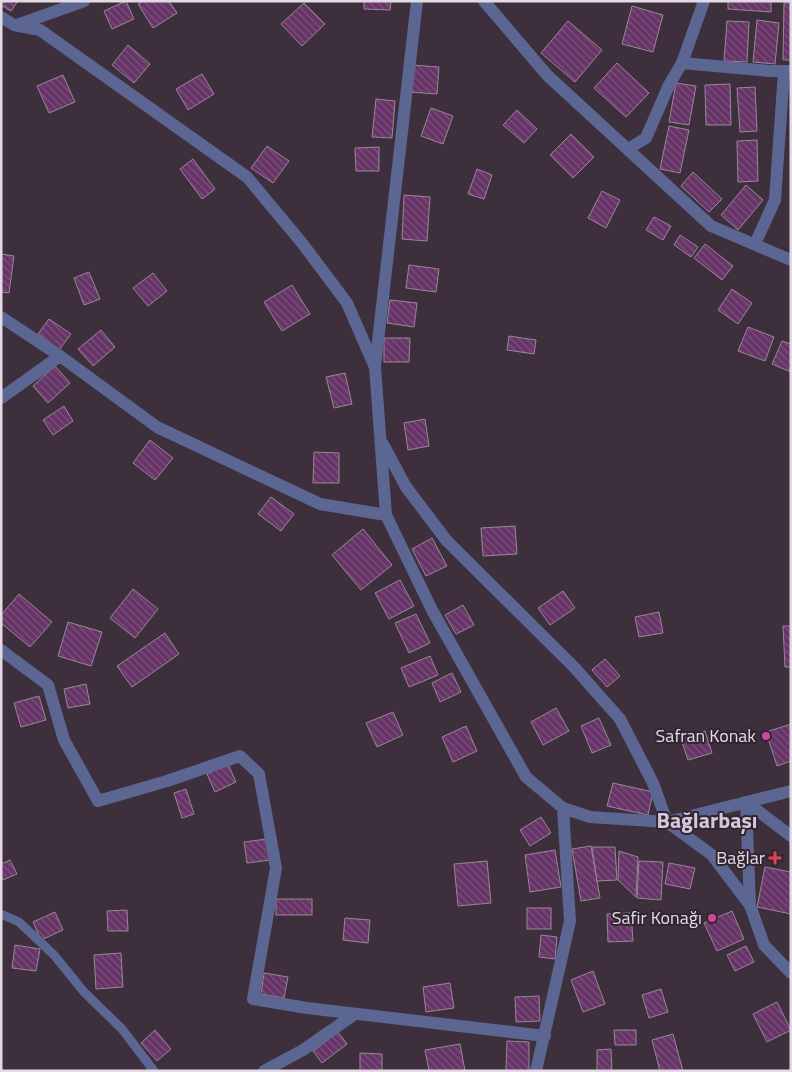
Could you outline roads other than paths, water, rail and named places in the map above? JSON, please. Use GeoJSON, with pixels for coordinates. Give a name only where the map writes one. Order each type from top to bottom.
{"type":"FeatureCollection","features":[{"type":"Feature","properties":{"kind":"street"},"geometry":{"type":"LineString","coordinates":[[14,25],[84,1]]}},
{"type":"Feature","properties":{"kind":"street"},"geometry":{"type":"LineString","coordinates":[[416,1],[375,367],[386,515],[432,610],[526,777],[563,808],[590,817],[668,822],[791,791]]}},
{"type":"Feature","properties":{"kind":"street"},"geometry":{"type":"LineString","coordinates":[[484,1],[547,75],[711,226],[791,260]]}},
{"type":"Feature","properties":{"kind":"street"},"geometry":{"type":"LineString","coordinates":[[628,149],[646,138],[682,63],[704,1]]}},
{"type":"Feature","properties":{"kind":"street"},"geometry":{"type":"LineString","coordinates":[[1,17],[14,25],[40,30],[247,177],[302,243],[347,303],[375,367]]}},
{"type":"Feature","properties":{"kind":"street"},"geometry":{"type":"LineString","coordinates":[[682,63],[787,72],[775,200],[755,244]]}},
{"type":"Feature","properties":{"kind":"street"},"geometry":{"type":"LineString","coordinates":[[1,317],[60,356],[157,427],[320,504],[386,515]]}},
{"type":"Feature","properties":{"kind":"street"},"geometry":{"type":"LineString","coordinates":[[1,398],[60,356]]}},
{"type":"Feature","properties":{"kind":"street"},"geometry":{"type":"LineString","coordinates":[[380,440],[406,487],[447,541],[574,668],[620,719],[653,783],[668,822],[712,855],[750,905]]}},
{"type":"Feature","properties":{"kind":"street"},"geometry":{"type":"LineString","coordinates":[[1,650],[48,685],[64,740],[98,801],[167,781],[240,756],[259,774],[276,868],[253,999],[307,1008],[545,1036]]}},
{"type":"Feature","properties":{"kind":"street"},"geometry":{"type":"LineString","coordinates":[[746,802],[791,836]]}},
{"type":"Feature","properties":{"kind":"street"},"geometry":{"type":"LineString","coordinates":[[746,802],[750,905],[764,945],[791,973]]}},
{"type":"Feature","properties":{"kind":"street"},"geometry":{"type":"LineString","coordinates":[[536,1071],[570,921],[563,808]]}},
{"type":"Feature","properties":{"kind":"street"},"geometry":{"type":"LineString","coordinates":[[264,1071],[303,1050],[355,1014]]}},
{"type":"Feature","properties":{"kind":"lane"},"geometry":{"type":"LineString","coordinates":[[1,914],[19,922],[54,955],[84,992],[122,1029],[154,1071]]}},
{"type":"Feature","properties":{"kind":"place","name":"Safran Konak"},"geometry":{"type":"Point","coordinates":[766,736]}},
{"type":"Feature","properties":{"kind":"place","name":"Bağlar"},"geometry":{"type":"Point","coordinates":[775,858]}},
{"type":"Feature","properties":{"kind":"place","name":"Safir Konağı"},"geometry":{"type":"Point","coordinates":[712,918]}},
{"type":"Feature","properties":{"kind":"district","name":"Bağlarbaşı"},"geometry":{"type":"Point","coordinates":[707,820]}}]}
